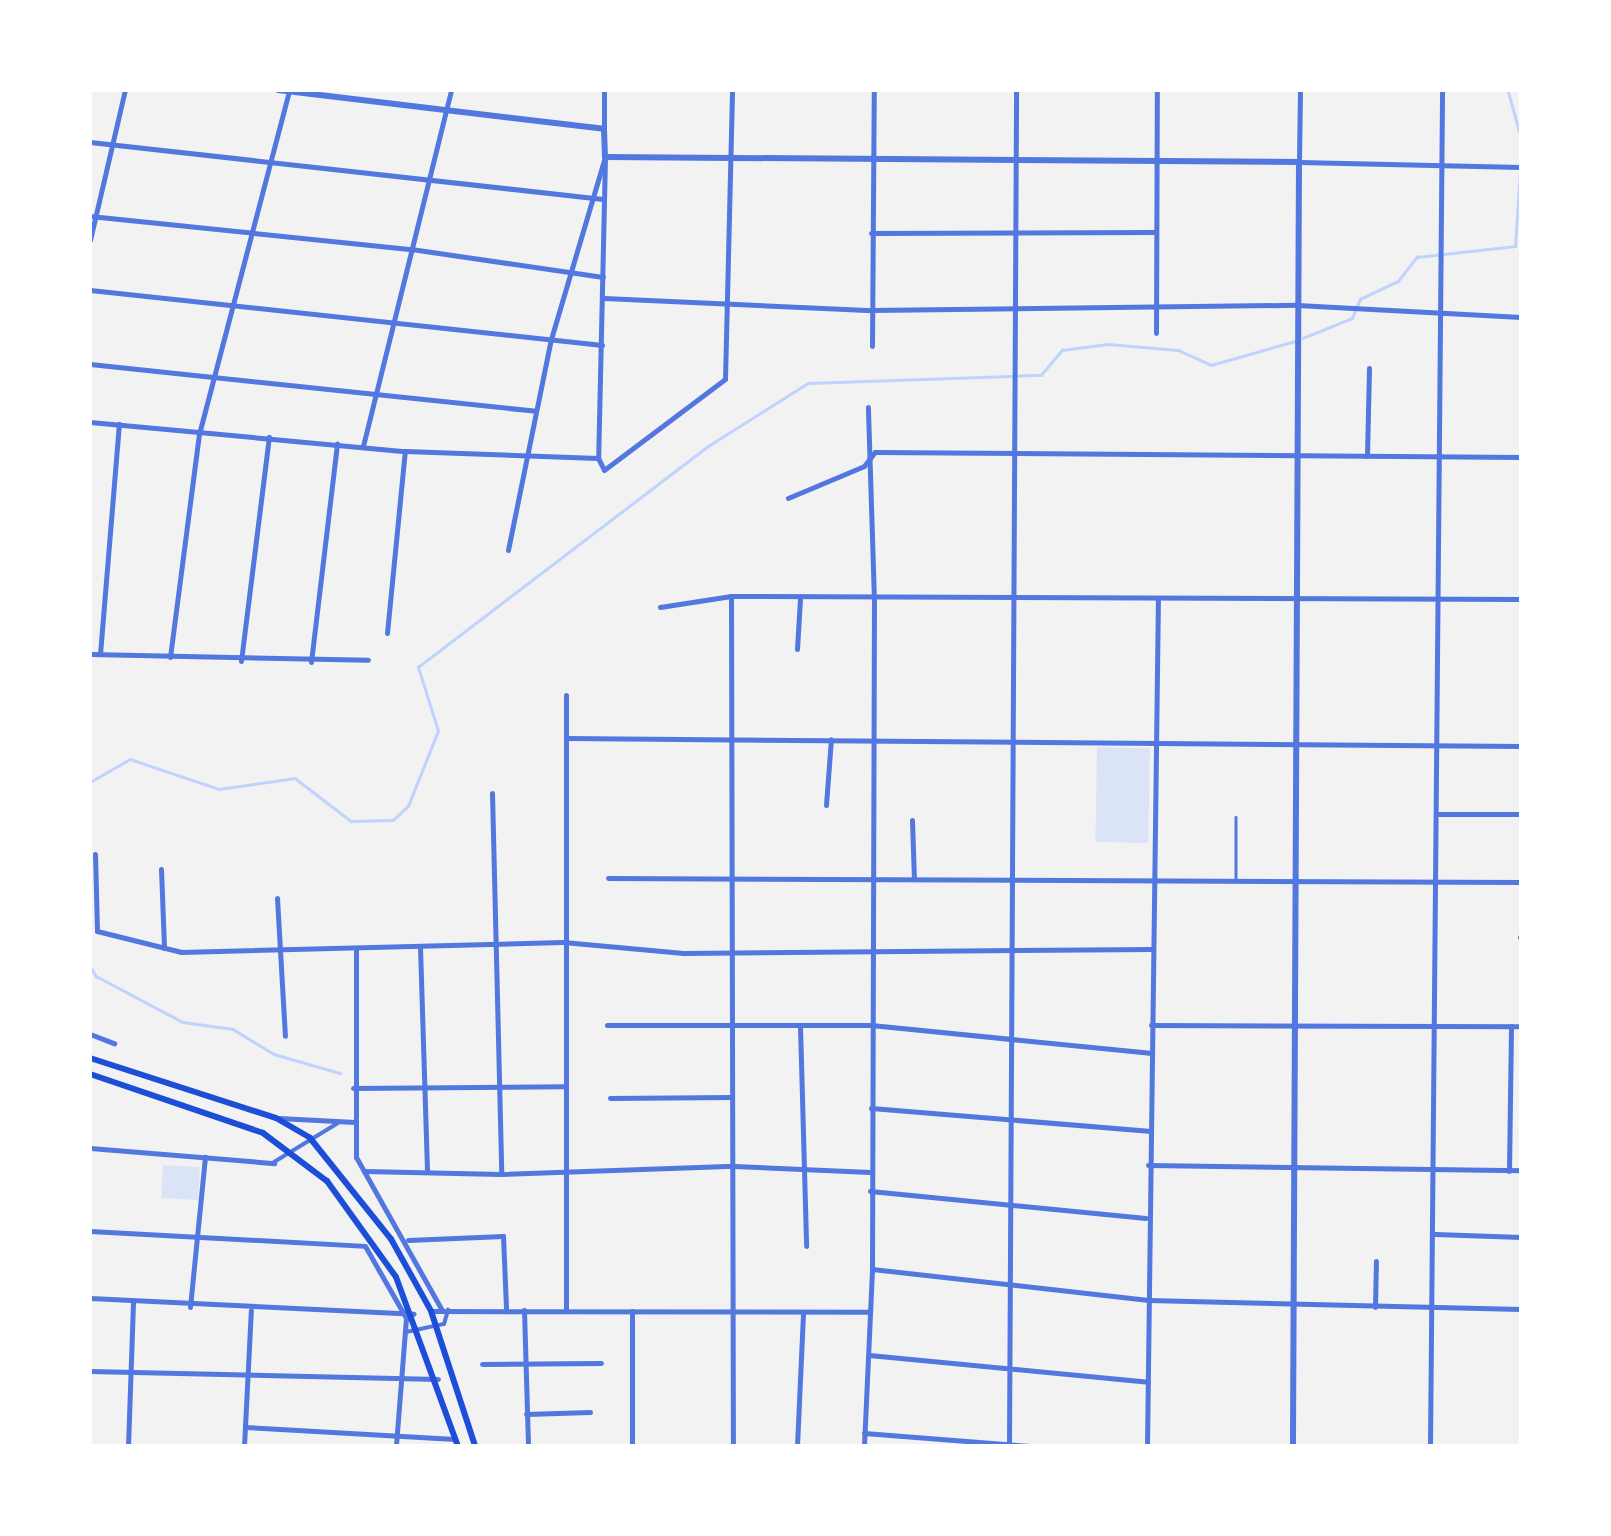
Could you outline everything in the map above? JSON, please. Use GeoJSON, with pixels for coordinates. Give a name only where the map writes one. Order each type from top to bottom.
{"type":"FeatureCollection","features":[{"type":"Feature","properties":{"kind":"main road"},"geometry":{"type":"LineString","coordinates":[[90,1058],[276,1118],[310,1138],[348,1179],[432,1310],[475,1446]]}},
{"type":"Feature","properties":{"kind":"main road"},"geometry":{"type":"LineString","coordinates":[[90,1074],[215,1113],[298,1153],[366,1230],[438,1379],[456,1442]]}},
{"type":"Feature","properties":{"kind":"street"},"geometry":{"type":"LineString","coordinates":[[90,240],[125,90]]}},
{"type":"Feature","properties":{"kind":"street"},"geometry":{"type":"LineString","coordinates":[[278,90],[446,113],[604,128]]}},
{"type":"Feature","properties":{"kind":"street"},"geometry":{"type":"LineString","coordinates":[[364,446],[451,90]]}},
{"type":"Feature","properties":{"kind":"street"},"geometry":{"type":"LineString","coordinates":[[604,90],[604,298],[598,458],[604,470],[725,379],[732,90]]}},
{"type":"Feature","properties":{"kind":"street"},"geometry":{"type":"LineString","coordinates":[[872,346],[874,90]]}},
{"type":"Feature","properties":{"kind":"street"},"geometry":{"type":"LineString","coordinates":[[1009,1445],[1016,90]]}},
{"type":"Feature","properties":{"kind":"street"},"geometry":{"type":"LineString","coordinates":[[1156,333],[1157,90]]}},
{"type":"Feature","properties":{"kind":"street"},"geometry":{"type":"LineString","coordinates":[[1293,1446],[1291,1025],[1297,742],[1295,599],[1302,458],[1297,334],[1300,90]]}},
{"type":"Feature","properties":{"kind":"street"},"geometry":{"type":"LineString","coordinates":[[1430,1446],[1440,744],[1437,456],[1442,90]]}},
{"type":"Feature","properties":{"kind":"street"},"geometry":{"type":"LineString","coordinates":[[170,656],[200,434],[256,236],[289,92]]}},
{"type":"Feature","properties":{"kind":"street"},"geometry":{"type":"LineString","coordinates":[[90,142],[604,199]]}},
{"type":"Feature","properties":{"kind":"street"},"geometry":{"type":"LineString","coordinates":[[605,157],[731,154],[1155,164],[1521,166]]}},
{"type":"Feature","properties":{"kind":"street"},"geometry":{"type":"LineString","coordinates":[[508,550],[568,274],[605,157]]}},
{"type":"Feature","properties":{"kind":"street"},"geometry":{"type":"LineString","coordinates":[[93,216],[256,236],[412,248],[604,277]]}},
{"type":"Feature","properties":{"kind":"street"},"geometry":{"type":"LineString","coordinates":[[872,233],[1155,232]]}},
{"type":"Feature","properties":{"kind":"street"},"geometry":{"type":"LineString","coordinates":[[90,290],[602,345]]}},
{"type":"Feature","properties":{"kind":"street"},"geometry":{"type":"LineString","coordinates":[[604,298],[729,299],[872,310],[1013,304],[1297,304],[1440,316],[1521,317]]}},
{"type":"Feature","properties":{"kind":"street"},"geometry":{"type":"LineString","coordinates":[[90,364],[536,412]]}},
{"type":"Feature","properties":{"kind":"street"},"geometry":{"type":"LineString","coordinates":[[1367,456],[1370,368]]}},
{"type":"Feature","properties":{"kind":"street"},"geometry":{"type":"LineString","coordinates":[[864,1446],[872,1269],[874,601],[868,407]]}},
{"type":"Feature","properties":{"kind":"street"},"geometry":{"type":"LineString","coordinates":[[90,422],[527,460],[598,458]]}},
{"type":"Feature","properties":{"kind":"street"},"geometry":{"type":"LineString","coordinates":[[100,654],[119,424]]}},
{"type":"Feature","properties":{"kind":"street"},"geometry":{"type":"LineString","coordinates":[[241,662],[269,437]]}},
{"type":"Feature","properties":{"kind":"street"},"geometry":{"type":"LineString","coordinates":[[312,662],[337,444]]}},
{"type":"Feature","properties":{"kind":"street"},"geometry":{"type":"LineString","coordinates":[[387,633],[405,451]]}},
{"type":"Feature","properties":{"kind":"street"},"geometry":{"type":"LineString","coordinates":[[788,498],[870,459],[875,452],[1521,458]]}},
{"type":"Feature","properties":{"kind":"street"},"geometry":{"type":"LineString","coordinates":[[660,607],[731,596],[874,601],[1521,600]]}},
{"type":"Feature","properties":{"kind":"street"},"geometry":{"type":"LineString","coordinates":[[731,596],[733,1446]]}},
{"type":"Feature","properties":{"kind":"street"},"geometry":{"type":"LineString","coordinates":[[797,649],[800,600]]}},
{"type":"Feature","properties":{"kind":"street"},"geometry":{"type":"LineString","coordinates":[[1147,1446],[1146,1218],[1151,1131],[1158,600]]}},
{"type":"Feature","properties":{"kind":"street"},"geometry":{"type":"LineString","coordinates":[[90,654],[241,662],[368,660]]}},
{"type":"Feature","properties":{"kind":"street"},"geometry":{"type":"LineString","coordinates":[[566,695],[566,1310]]}},
{"type":"Feature","properties":{"kind":"street"},"geometry":{"type":"LineString","coordinates":[[566,738],[1156,738],[1521,746]]}},
{"type":"Feature","properties":{"kind":"street"},"geometry":{"type":"LineString","coordinates":[[826,806],[830,739]]}},
{"type":"Feature","properties":{"kind":"street"},"geometry":{"type":"LineString","coordinates":[[492,793],[492,947],[500,1174]]}},
{"type":"Feature","properties":{"kind":"street"},"geometry":{"type":"LineString","coordinates":[[1438,814],[1521,814]]}},
{"type":"Feature","properties":{"kind":"street"},"geometry":{"type":"LineString","coordinates":[[912,820],[914,880]]}},
{"type":"Feature","properties":{"kind":"street"},"geometry":{"type":"LineString","coordinates":[[94,854],[98,931],[164,948],[492,947],[563,942],[729,952],[870,946],[1153,949]]}},
{"type":"Feature","properties":{"kind":"street"},"geometry":{"type":"LineString","coordinates":[[161,868],[164,948]]}},
{"type":"Feature","properties":{"kind":"street"},"geometry":{"type":"LineString","coordinates":[[608,878],[729,874],[872,881],[1012,876],[1295,883],[1521,882]]}},
{"type":"Feature","properties":{"kind":"street"},"geometry":{"type":"LineString","coordinates":[[278,898],[285,1036]]}},
{"type":"Feature","properties":{"kind":"street"},"geometry":{"type":"LineString","coordinates":[[420,947],[427,1170]]}},
{"type":"Feature","properties":{"kind":"street"},"geometry":{"type":"LineString","coordinates":[[356,948],[354,1122],[364,1170],[408,1240],[445,1310],[444,1324],[406,1332]]}},
{"type":"Feature","properties":{"kind":"street"},"geometry":{"type":"LineString","coordinates":[[607,1024],[871,1025],[1150,1053]]}},
{"type":"Feature","properties":{"kind":"street"},"geometry":{"type":"LineString","coordinates":[[1151,1025],[1521,1026]]}},
{"type":"Feature","properties":{"kind":"street"},"geometry":{"type":"LineString","coordinates":[[800,1026],[800,1168],[806,1246]]}},
{"type":"Feature","properties":{"kind":"street"},"geometry":{"type":"LineString","coordinates":[[1508,1171],[1511,1026]]}},
{"type":"Feature","properties":{"kind":"street"},"geometry":{"type":"LineString","coordinates":[[90,1034],[114,1044]]}},
{"type":"Feature","properties":{"kind":"street"},"geometry":{"type":"LineString","coordinates":[[353,1088],[565,1086]]}},
{"type":"Feature","properties":{"kind":"street"},"geometry":{"type":"LineString","coordinates":[[610,1098],[732,1097]]}},
{"type":"Feature","properties":{"kind":"street"},"geometry":{"type":"LineString","coordinates":[[870,1108],[1010,1124],[1151,1131]]}},
{"type":"Feature","properties":{"kind":"street"},"geometry":{"type":"LineString","coordinates":[[276,1118],[354,1122]]}},
{"type":"Feature","properties":{"kind":"street"},"geometry":{"type":"LineString","coordinates":[[90,1148],[274,1163],[338,1123]]}},
{"type":"Feature","properties":{"kind":"street"},"geometry":{"type":"LineString","coordinates":[[190,1308],[205,1157]]}},
{"type":"Feature","properties":{"kind":"street"},"geometry":{"type":"LineString","coordinates":[[1148,1165],[1521,1170]]}},
{"type":"Feature","properties":{"kind":"street"},"geometry":{"type":"LineString","coordinates":[[364,1170],[500,1174],[734,1166],[870,1172]]}},
{"type":"Feature","properties":{"kind":"street"},"geometry":{"type":"LineString","coordinates":[[870,1191],[1146,1218]]}},
{"type":"Feature","properties":{"kind":"street"},"geometry":{"type":"LineString","coordinates":[[90,1231],[198,1240],[363,1244],[410,1316],[400,1378],[396,1446]]}},
{"type":"Feature","properties":{"kind":"street"},"geometry":{"type":"LineString","coordinates":[[1435,1234],[1521,1237]]}},
{"type":"Feature","properties":{"kind":"street"},"geometry":{"type":"LineString","coordinates":[[408,1240],[503,1236],[506,1309]]}},
{"type":"Feature","properties":{"kind":"street"},"geometry":{"type":"LineString","coordinates":[[1375,1307],[1376,1260]]}},
{"type":"Feature","properties":{"kind":"street"},"geometry":{"type":"LineString","coordinates":[[872,1269],[1148,1300],[1521,1309]]}},
{"type":"Feature","properties":{"kind":"street"},"geometry":{"type":"LineString","coordinates":[[90,1298],[190,1308],[410,1316]]}},
{"type":"Feature","properties":{"kind":"street"},"geometry":{"type":"LineString","coordinates":[[128,1446],[128,1371],[134,1301]]}},
{"type":"Feature","properties":{"kind":"street"},"geometry":{"type":"LineString","coordinates":[[244,1446],[251,1310]]}},
{"type":"Feature","properties":{"kind":"street"},"geometry":{"type":"LineString","coordinates":[[432,1310],[870,1312]]}},
{"type":"Feature","properties":{"kind":"street"},"geometry":{"type":"LineString","coordinates":[[524,1310],[528,1446]]}},
{"type":"Feature","properties":{"kind":"street"},"geometry":{"type":"LineString","coordinates":[[632,1310],[632,1446]]}},
{"type":"Feature","properties":{"kind":"street"},"geometry":{"type":"LineString","coordinates":[[797,1446],[803,1312]]}},
{"type":"Feature","properties":{"kind":"street"},"geometry":{"type":"LineString","coordinates":[[870,1355],[1010,1364],[1148,1382]]}},
{"type":"Feature","properties":{"kind":"street"},"geometry":{"type":"LineString","coordinates":[[482,1364],[602,1364]]}},
{"type":"Feature","properties":{"kind":"street"},"geometry":{"type":"LineString","coordinates":[[90,1371],[248,1371],[438,1379]]}},
{"type":"Feature","properties":{"kind":"street"},"geometry":{"type":"LineString","coordinates":[[526,1414],[590,1412]]}},
{"type":"Feature","properties":{"kind":"street"},"geometry":{"type":"LineString","coordinates":[[246,1427],[396,1434],[456,1442]]}},
{"type":"Feature","properties":{"kind":"street"},"geometry":{"type":"LineString","coordinates":[[864,1433],[1030,1446]]}},
{"type":"Feature","properties":{"kind":"street"},"geometry":{"type":"LineString","coordinates":[[475,1446],[482,1446]]}},
{"type":"Feature","properties":{"kind":"lane"},"geometry":{"type":"LineString","coordinates":[[1236,817],[1236,882]]}},
{"type":"Feature","properties":{"kind":"shaded area"},"geometry":{"type":"Polygon","coordinates":[[[1097,747],[1150,748],[1148,843],[1095,842],[1097,747]]]}},
{"type":"Feature","properties":{"kind":"shaded area"},"geometry":{"type":"Polygon","coordinates":[[[163,1165],[200,1167],[198,1200],[161,1198],[163,1165]]]}},
{"type":"Feature","properties":{"kind":"waterway"},"geometry":{"type":"LineString","coordinates":[[1508,90],[1521,137]]}},
{"type":"Feature","properties":{"kind":"waterway"},"geometry":{"type":"LineString","coordinates":[[1303,338],[1352,318],[1360,299],[1398,281],[1417,257],[1515,246],[1521,158]]}},
{"type":"Feature","properties":{"kind":"waterway"},"geometry":{"type":"LineString","coordinates":[[90,782],[130,759],[219,789],[295,778],[351,821],[393,820],[408,806],[438,731],[418,667],[708,446],[808,383],[1041,375],[1062,350],[1108,344],[1178,350],[1211,365],[1295,341]]}},
{"type":"Feature","properties":{"kind":"waterway"},"geometry":{"type":"LineString","coordinates":[[90,966],[96,976],[183,1022],[233,1029],[274,1054],[340,1073]]}}]}
